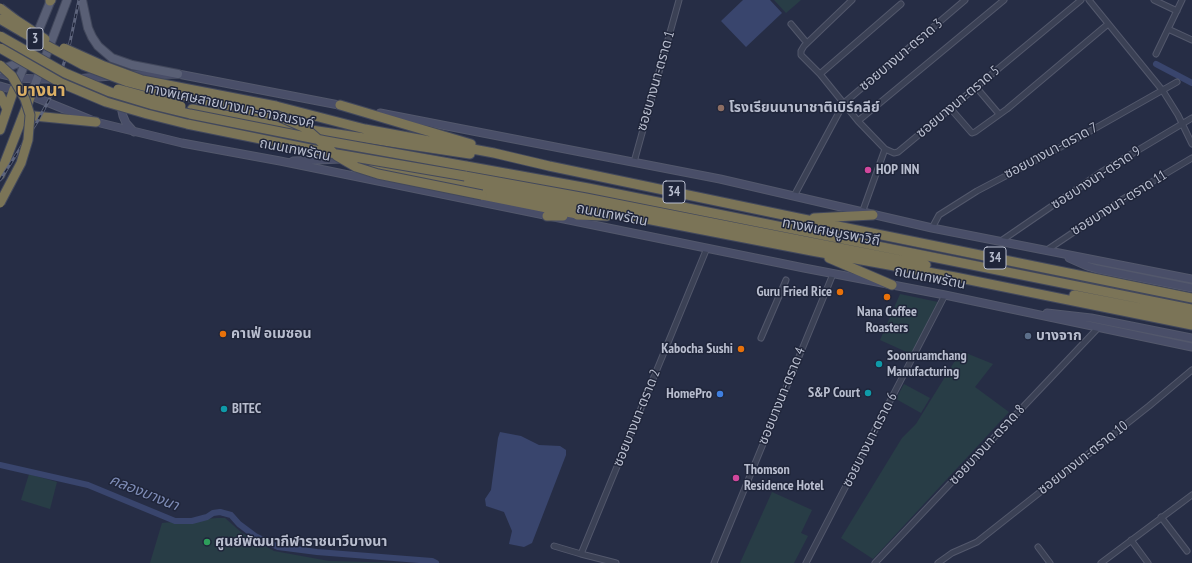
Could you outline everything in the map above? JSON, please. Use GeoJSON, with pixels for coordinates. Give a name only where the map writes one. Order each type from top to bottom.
{"type":"FeatureCollection","features":[{"type":"Feature","properties":{"kind":"highway"},"geometry":{"type":"LineString","coordinates":[[0,8],[43,38],[73,53],[142,80],[276,106],[365,129],[494,152]]}},
{"type":"Feature","properties":{"kind":"highway"},"geometry":{"type":"LineString","coordinates":[[0,18],[22,32],[83,65],[128,82],[166,92],[278,116],[305,128],[337,156],[356,167],[378,174],[582,215]]}},
{"type":"Feature","properties":{"kind":"highway"},"geometry":{"type":"LineString","coordinates":[[0,32],[16,42],[67,68],[112,87],[192,109],[278,125],[549,166]]}},
{"type":"Feature","properties":{"kind":"highway","name":"ทางพิเศษสายบางนา-อาจณรงค์"},"geometry":{"type":"LineString","coordinates":[[0,36],[65,73],[110,92],[153,105],[190,114],[326,141],[466,166]]}},
{"type":"Feature","properties":{"kind":"highway","name":"ทางพิเศษสายบางนา-อาจณรงค์"},"geometry":{"type":"LineString","coordinates":[[0,48],[61,83],[106,102],[147,114],[187,124],[318,151],[465,176]]}},
{"type":"Feature","properties":{"kind":"highway"},"geometry":{"type":"LineString","coordinates":[[0,54],[60,87],[104,105],[186,128],[630,216]]}},
{"type":"Feature","properties":{"kind":"highway"},"geometry":{"type":"LineString","coordinates":[[0,65],[12,76],[26,99],[30,115],[28,140],[21,162],[0,203]]}},
{"type":"Feature","properties":{"kind":"highway","name":"3"},"geometry":{"type":"LineString","coordinates":[[0,130],[14,90]]}},
{"type":"Feature","properties":{"kind":"highway"},"geometry":{"type":"LineString","coordinates":[[0,95],[7,109]]}},
{"type":"Feature","properties":{"kind":"highway","name":"3"},"geometry":{"type":"LineString","coordinates":[[0,175],[31,95]]}},
{"type":"Feature","properties":{"kind":"highway"},"geometry":{"type":"LineString","coordinates":[[340,106],[445,136],[494,152],[549,166]]}},
{"type":"Feature","properties":{"kind":"highway"},"geometry":{"type":"LineString","coordinates":[[23,115],[96,122]]}},
{"type":"Feature","properties":{"kind":"highway","name":"ทางพิเศษบูรพาวิถี"},"geometry":{"type":"LineString","coordinates":[[466,166],[595,190],[1192,309]]}},
{"type":"Feature","properties":{"kind":"highway","name":"34"},"geometry":{"type":"LineString","coordinates":[[549,166],[1192,298]]}},
{"type":"Feature","properties":{"kind":"highway","name":"ทางพิเศษบูรพาวิถี"},"geometry":{"type":"LineString","coordinates":[[465,176],[586,198],[1192,318]]}},
{"type":"Feature","properties":{"kind":"highway"},"geometry":{"type":"LineString","coordinates":[[798,218],[873,215]]}},
{"type":"Feature","properties":{"kind":"highway"},"geometry":{"type":"LineString","coordinates":[[547,216],[630,216]]}},
{"type":"Feature","properties":{"kind":"highway","name":"ถนนเทพรัตน"},"geometry":{"type":"LineString","coordinates":[[630,216],[955,277],[1192,325]]}},
{"type":"Feature","properties":{"kind":"highway"},"geometry":{"type":"LineString","coordinates":[[812,251],[892,285]]}},
{"type":"Feature","properties":{"kind":"main road","name":"3"},"geometry":{"type":"LineString","coordinates":[[14,90],[51,0]]}},
{"type":"Feature","properties":{"kind":"main road","name":"3"},"geometry":{"type":"LineString","coordinates":[[31,95],[67,0]]}},
{"type":"Feature","properties":{"kind":"main road"},"geometry":{"type":"LineString","coordinates":[[82,0],[88,28],[92,37],[98,46],[112,58],[132,65],[178,74]]}},
{"type":"Feature","properties":{"kind":"main road"},"geometry":{"type":"LineString","coordinates":[[0,70],[26,60]]}},
{"type":"Feature","properties":{"kind":"main road"},"geometry":{"type":"LineString","coordinates":[[0,74],[18,78],[36,79]]}},
{"type":"Feature","properties":{"kind":"main road","name":"34"},"geometry":{"type":"LineString","coordinates":[[36,79],[75,80],[142,74],[178,74],[720,179],[932,228],[1192,279]]}},
{"type":"Feature","properties":{"kind":"main road"},"geometry":{"type":"LineString","coordinates":[[134,132],[126,123],[120,102],[122,91],[128,82],[142,74]]}},
{"type":"Feature","properties":{"kind":"main road","name":"ถนนเทพรัตน"},"geometry":{"type":"LineString","coordinates":[[0,86],[31,95],[96,122],[182,143],[280,161],[833,274],[1021,310],[1098,328],[1192,347]]}},
{"type":"Feature","properties":{"kind":"main road"},"geometry":{"type":"LineString","coordinates":[[280,161],[341,159]]}},
{"type":"Feature","properties":{"kind":"main road"},"geometry":{"type":"LineString","coordinates":[[1058,253],[1087,266],[1192,288]]}},
{"type":"Feature","properties":{"kind":"main road"},"geometry":{"type":"LineString","coordinates":[[1021,310],[1105,320],[1192,338]]}},
{"type":"Feature","properties":{"kind":"street","name":"ซอยบางนา-ตราด 1"},"geometry":{"type":"LineString","coordinates":[[634,162],[679,0]]}},
{"type":"Feature","properties":{"kind":"street"},"geometry":{"type":"LineString","coordinates":[[852,0],[807,43],[802,49],[801,55],[820,74],[858,121],[886,148],[862,213]]}},
{"type":"Feature","properties":{"kind":"street","name":"ซอยบางนา-ตราด 3"},"geometry":{"type":"LineString","coordinates":[[794,196],[844,103],[965,0]]}},
{"type":"Feature","properties":{"kind":"street"},"geometry":{"type":"LineString","coordinates":[[858,121],[1004,0]]}},
{"type":"Feature","properties":{"kind":"street","name":"ซอยบางนา-ตราด 5"},"geometry":{"type":"LineString","coordinates":[[886,148],[894,153],[898,152],[1081,0]]}},
{"type":"Feature","properties":{"kind":"street"},"geometry":{"type":"LineString","coordinates":[[1089,0],[1163,90],[1192,144]]}},
{"type":"Feature","properties":{"kind":"street"},"geometry":{"type":"LineString","coordinates":[[1154,0],[1177,11]]}},
{"type":"Feature","properties":{"kind":"street"},"geometry":{"type":"LineString","coordinates":[[1156,54],[1182,0]]}},
{"type":"Feature","properties":{"kind":"street"},"geometry":{"type":"LineString","coordinates":[[820,74],[901,4]]}},
{"type":"Feature","properties":{"kind":"street"},"geometry":{"type":"LineString","coordinates":[[791,24],[807,43]]}},
{"type":"Feature","properties":{"kind":"street"},"geometry":{"type":"LineString","coordinates":[[951,109],[972,133],[1007,110],[1108,24]]}},
{"type":"Feature","properties":{"kind":"street"},"geometry":{"type":"LineString","coordinates":[[1168,29],[1192,40]]}},
{"type":"Feature","properties":{"kind":"street","name":"ซอยบางนา-ตราด 7"},"geometry":{"type":"LineString","coordinates":[[932,228],[939,215],[977,191],[1177,82]]}},
{"type":"Feature","properties":{"kind":"street"},"geometry":{"type":"LineString","coordinates":[[976,87],[999,114]]}},
{"type":"Feature","properties":{"kind":"street","name":"ซอยบางนา-ตราด 9"},"geometry":{"type":"LineString","coordinates":[[1001,241],[1103,171],[1192,118]]}},
{"type":"Feature","properties":{"kind":"street","name":"ซอยบางนา-ตราด 11"},"geometry":{"type":"LineString","coordinates":[[1047,250],[1124,199],[1192,158]]}},
{"type":"Feature","properties":{"kind":"street","name":"ซอยบางนา-ตราด 2"},"geometry":{"type":"LineString","coordinates":[[581,554],[707,248]]}},
{"type":"Feature","properties":{"kind":"street","name":"ซอยบางนา-ตราด 4"},"geometry":{"type":"LineString","coordinates":[[714,563],[833,274]]}},
{"type":"Feature","properties":{"kind":"street"},"geometry":{"type":"LineString","coordinates":[[761,338],[786,280]]}},
{"type":"Feature","properties":{"kind":"street","name":"ซอยบางนา-ตราด 6"},"geometry":{"type":"LineString","coordinates":[[806,563],[945,295]]}},
{"type":"Feature","properties":{"kind":"street","name":"ซอยบางนา-ตราด 8"},"geometry":{"type":"LineString","coordinates":[[875,563],[1098,328]]}},
{"type":"Feature","properties":{"kind":"street","name":"ซอยบางนา-ตราด 10"},"geometry":{"type":"LineString","coordinates":[[938,563],[952,553],[976,542],[1143,411],[1192,370]]}},
{"type":"Feature","properties":{"kind":"street"},"geometry":{"type":"LineString","coordinates":[[1101,563],[1192,495]]}},
{"type":"Feature","properties":{"kind":"street"},"geometry":{"type":"LineString","coordinates":[[1161,518],[1187,551]]}},
{"type":"Feature","properties":{"kind":"street"},"geometry":{"type":"LineString","coordinates":[[1131,540],[1148,563]]}},
{"type":"Feature","properties":{"kind":"street"},"geometry":{"type":"LineString","coordinates":[[554,546],[616,563]]}},
{"type":"Feature","properties":{"kind":"street"},"geometry":{"type":"LineString","coordinates":[[1038,547],[1050,563]]}},
{"type":"Feature","properties":{"kind":"shaded area"},"geometry":{"type":"Polygon","coordinates":[[[774,0],[801,0],[786,13],[774,0]]]}},
{"type":"Feature","properties":{"kind":"shaded area"},"geometry":{"type":"Polygon","coordinates":[[[900,294],[938,302],[911,354],[880,340],[900,294]]]}},
{"type":"Feature","properties":{"kind":"shaded area"},"geometry":{"type":"Polygon","coordinates":[[[961,351],[993,364],[975,387],[1009,412],[873,559],[841,538],[902,438],[916,424],[961,351]]]}},
{"type":"Feature","properties":{"kind":"shaded area"},"geometry":{"type":"Polygon","coordinates":[[[904,384],[930,398],[921,413],[896,399],[904,384]]]}},
{"type":"Feature","properties":{"kind":"shaded area"},"geometry":{"type":"Polygon","coordinates":[[[29,474],[57,482],[50,509],[21,500],[29,474]]]}},
{"type":"Feature","properties":{"kind":"shaded area"},"geometry":{"type":"Polygon","coordinates":[[[772,492],[812,510],[801,533],[808,536],[794,563],[740,563],[772,492]]]}},
{"type":"Feature","properties":{"kind":"shaded area","name":"ศูนย์พัฒนากีฬาราชนาวีบางนา"},"geometry":{"type":"Polygon","coordinates":[[[225,518],[242,533],[274,551],[329,561],[406,563],[150,563],[162,523],[225,518]]]}},
{"type":"Feature","properties":{"kind":"water"},"geometry":{"type":"Polygon","coordinates":[[[743,0],[770,0],[782,13],[746,47],[721,21],[743,0]]]}},
{"type":"Feature","properties":{"kind":"water"},"geometry":{"type":"Polygon","coordinates":[[[500,432],[521,436],[539,445],[560,446],[566,450],[566,455],[532,543],[524,547],[509,544],[512,531],[504,512],[486,506],[485,499],[491,490],[500,432]]]}},
{"type":"Feature","properties":{"kind":"waterway"},"geometry":{"type":"LineString","coordinates":[[1156,64],[1192,83]]}},
{"type":"Feature","properties":{"kind":"waterway","name":"คลองบางนา"},"geometry":{"type":"LineString","coordinates":[[0,465],[88,485],[175,521],[192,521],[220,512],[231,515],[239,524],[255,536],[278,547],[317,552],[432,561],[436,563]]}},
{"type":"Feature","properties":{"kind":"railway"},"geometry":{"type":"LineString","coordinates":[[0,180],[37,122],[49,100],[62,69],[69,47],[79,0]]}},
{"type":"Feature","properties":{"kind":"place","name":"โรงเรียนนานาชาติเบิร์คลีย์"},"geometry":{"type":"Point","coordinates":[721,108]}},
{"type":"Feature","properties":{"kind":"place","name":"HOP INN"},"geometry":{"type":"Point","coordinates":[868,170]}},
{"type":"Feature","properties":{"kind":"place","name":"Guru Fried Rice"},"geometry":{"type":"Point","coordinates":[840,292]}},
{"type":"Feature","properties":{"kind":"place","name":"Nana Coffee Roasters"},"geometry":{"type":"Point","coordinates":[887,297]}},
{"type":"Feature","properties":{"kind":"place","name":"คาเฟ่ อเมซอน"},"geometry":{"type":"Point","coordinates":[223,334]}},
{"type":"Feature","properties":{"kind":"place","name":"บางจาก"},"geometry":{"type":"Point","coordinates":[1028,336]}},
{"type":"Feature","properties":{"kind":"place","name":"Kabocha Sushi"},"geometry":{"type":"Point","coordinates":[741,349]}},
{"type":"Feature","properties":{"kind":"place","name":"Soonruamchang Manufacturing"},"geometry":{"type":"Point","coordinates":[879,364]}},
{"type":"Feature","properties":{"kind":"place","name":"S&P Court"},"geometry":{"type":"Point","coordinates":[868,393]}},
{"type":"Feature","properties":{"kind":"place","name":"HomePro"},"geometry":{"type":"Point","coordinates":[720,394]}},
{"type":"Feature","properties":{"kind":"place","name":"BITEC"},"geometry":{"type":"Point","coordinates":[224,409]}},
{"type":"Feature","properties":{"kind":"place","name":"Thomson Residence Hotel"},"geometry":{"type":"Point","coordinates":[736,478]}},
{"type":"Feature","properties":{"kind":"place","name":"ศูนย์พัฒนากีฬาราชนาวีบางนา"},"geometry":{"type":"Point","coordinates":[207,542]}},
{"type":"Feature","properties":{"kind":"district","name":"บางนา"},"geometry":{"type":"Point","coordinates":[41,91]}}]}
